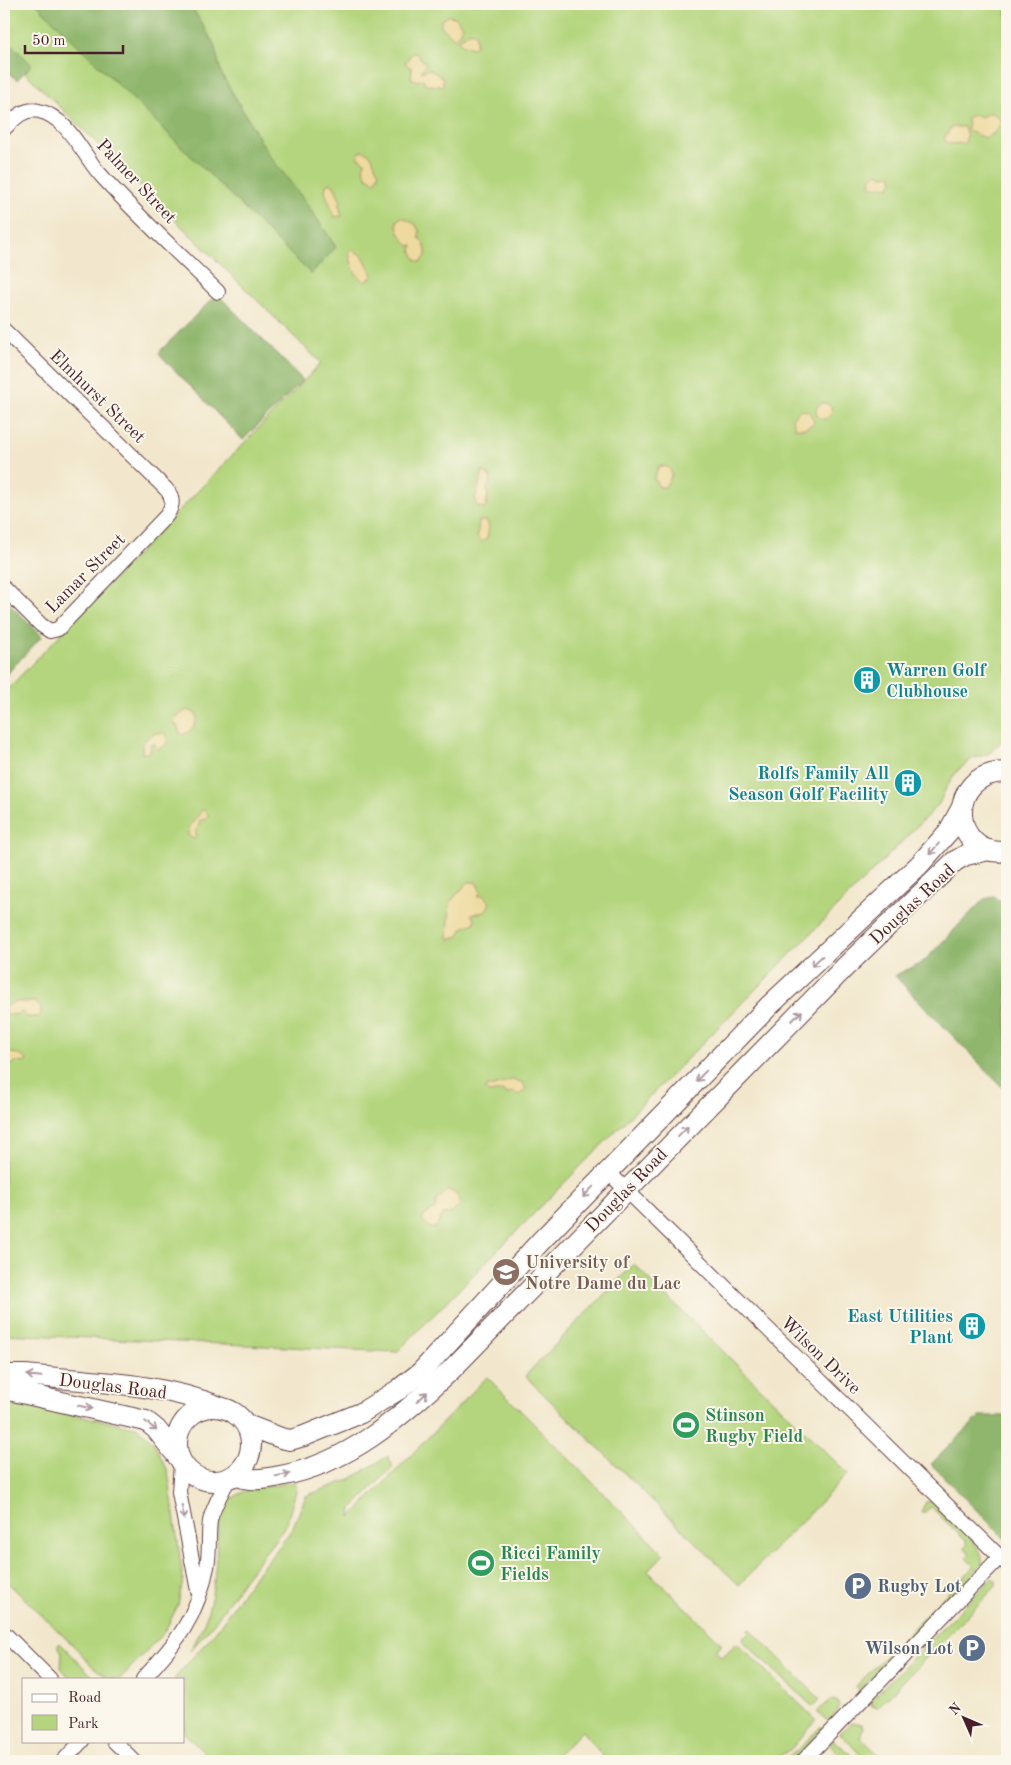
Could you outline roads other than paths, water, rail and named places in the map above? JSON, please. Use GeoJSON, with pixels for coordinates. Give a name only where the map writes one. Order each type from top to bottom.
{"type":"FeatureCollection","features":[{"type":"Feature","properties":{"kind":"street","name":"Palmer Street"},"geometry":{"type":"LineString","coordinates":[[4,129],[23,113],[38,110],[55,119],[72,136],[99,172],[218,292]]}},
{"type":"Feature","properties":{"kind":"street","name":"Elmhurst Street"},"geometry":{"type":"LineString","coordinates":[[4,330],[166,489]]}},
{"type":"Feature","properties":{"kind":"street","name":"Lamar Street"},"geometry":{"type":"LineString","coordinates":[[4,588],[41,625],[50,631],[58,629],[168,515],[173,506],[172,496],[166,489]]}},
{"type":"Feature","properties":{"kind":"street","name":"Douglas Road"},"geometry":{"type":"LineString","coordinates":[[247,1425],[290,1440],[304,1436],[361,1413],[398,1390],[421,1372],[539,1243],[770,1005],[919,865],[949,830],[961,809],[964,796],[977,780],[995,772],[1007,772]]}},
{"type":"Feature","properties":{"kind":"street"},"geometry":{"type":"LineString","coordinates":[[961,809],[962,822],[968,834],[977,844],[1001,852]]}},
{"type":"Feature","properties":{"kind":"street","name":"Douglas Road"},"geometry":{"type":"LineString","coordinates":[[232,1477],[247,1480],[296,1473],[338,1457],[382,1430],[415,1404],[450,1371],[845,967],[949,868],[966,855],[1001,852]]}},
{"type":"Feature","properties":{"kind":"street","name":"Wilson Drive"},"geometry":{"type":"LineString","coordinates":[[608,1172],[1003,1561]]}},
{"type":"Feature","properties":{"kind":"street","name":"Douglas Road"},"geometry":{"type":"LineString","coordinates":[[4,1376],[25,1375],[160,1390],[197,1397],[220,1407]]}},
{"type":"Feature","properties":{"kind":"street","name":"Douglas Road"},"geometry":{"type":"LineString","coordinates":[[4,1390],[146,1421],[156,1429],[180,1460]]}},
{"type":"Feature","properties":{"kind":"street"},"geometry":{"type":"LineString","coordinates":[[144,1678],[173,1647],[194,1613],[208,1567],[212,1514],[232,1477],[249,1458],[251,1436],[247,1425],[231,1410],[220,1407],[207,1407],[195,1412],[185,1420],[178,1431],[176,1444],[180,1460],[180,1492],[199,1594]]}},
{"type":"Feature","properties":{"kind":"street"},"geometry":{"type":"LineString","coordinates":[[180,1460],[197,1478],[219,1482],[232,1477]]}},
{"type":"Feature","properties":{"kind":"street"},"geometry":{"type":"LineString","coordinates":[[803,1761],[1003,1561]]}},
{"type":"Feature","properties":{"kind":"street"},"geometry":{"type":"LineString","coordinates":[[4,1633],[49,1678]]}},
{"type":"Feature","properties":{"kind":"street"},"geometry":{"type":"LineString","coordinates":[[63,1761],[81,1742]]}},
{"type":"Feature","properties":{"kind":"street"},"geometry":{"type":"LineString","coordinates":[[115,1742],[134,1761]]}},
{"type":"Feature","properties":{"kind":"place","name":"Warren Golf Clubhouse"},"geometry":{"type":"Point","coordinates":[867,680]}},
{"type":"Feature","properties":{"kind":"place","name":"Rolfs Family All Season Golf Facility"},"geometry":{"type":"Point","coordinates":[908,783]}},
{"type":"Feature","properties":{"kind":"place","name":"University of Notre Dame du Lac"},"geometry":{"type":"Point","coordinates":[506,1272]}},
{"type":"Feature","properties":{"kind":"place","name":"East Utilities Plant"},"geometry":{"type":"Point","coordinates":[972,1326]}},
{"type":"Feature","properties":{"kind":"place","name":"Stinson Rugby Field"},"geometry":{"type":"Point","coordinates":[686,1425]}},
{"type":"Feature","properties":{"kind":"place","name":"Ricci Family Fields"},"geometry":{"type":"Point","coordinates":[481,1563]}},
{"type":"Feature","properties":{"kind":"place","name":"Rugby Lot"},"geometry":{"type":"Point","coordinates":[858,1586]}},
{"type":"Feature","properties":{"kind":"place","name":"Wilson Lot"},"geometry":{"type":"Point","coordinates":[972,1648]}}]}
